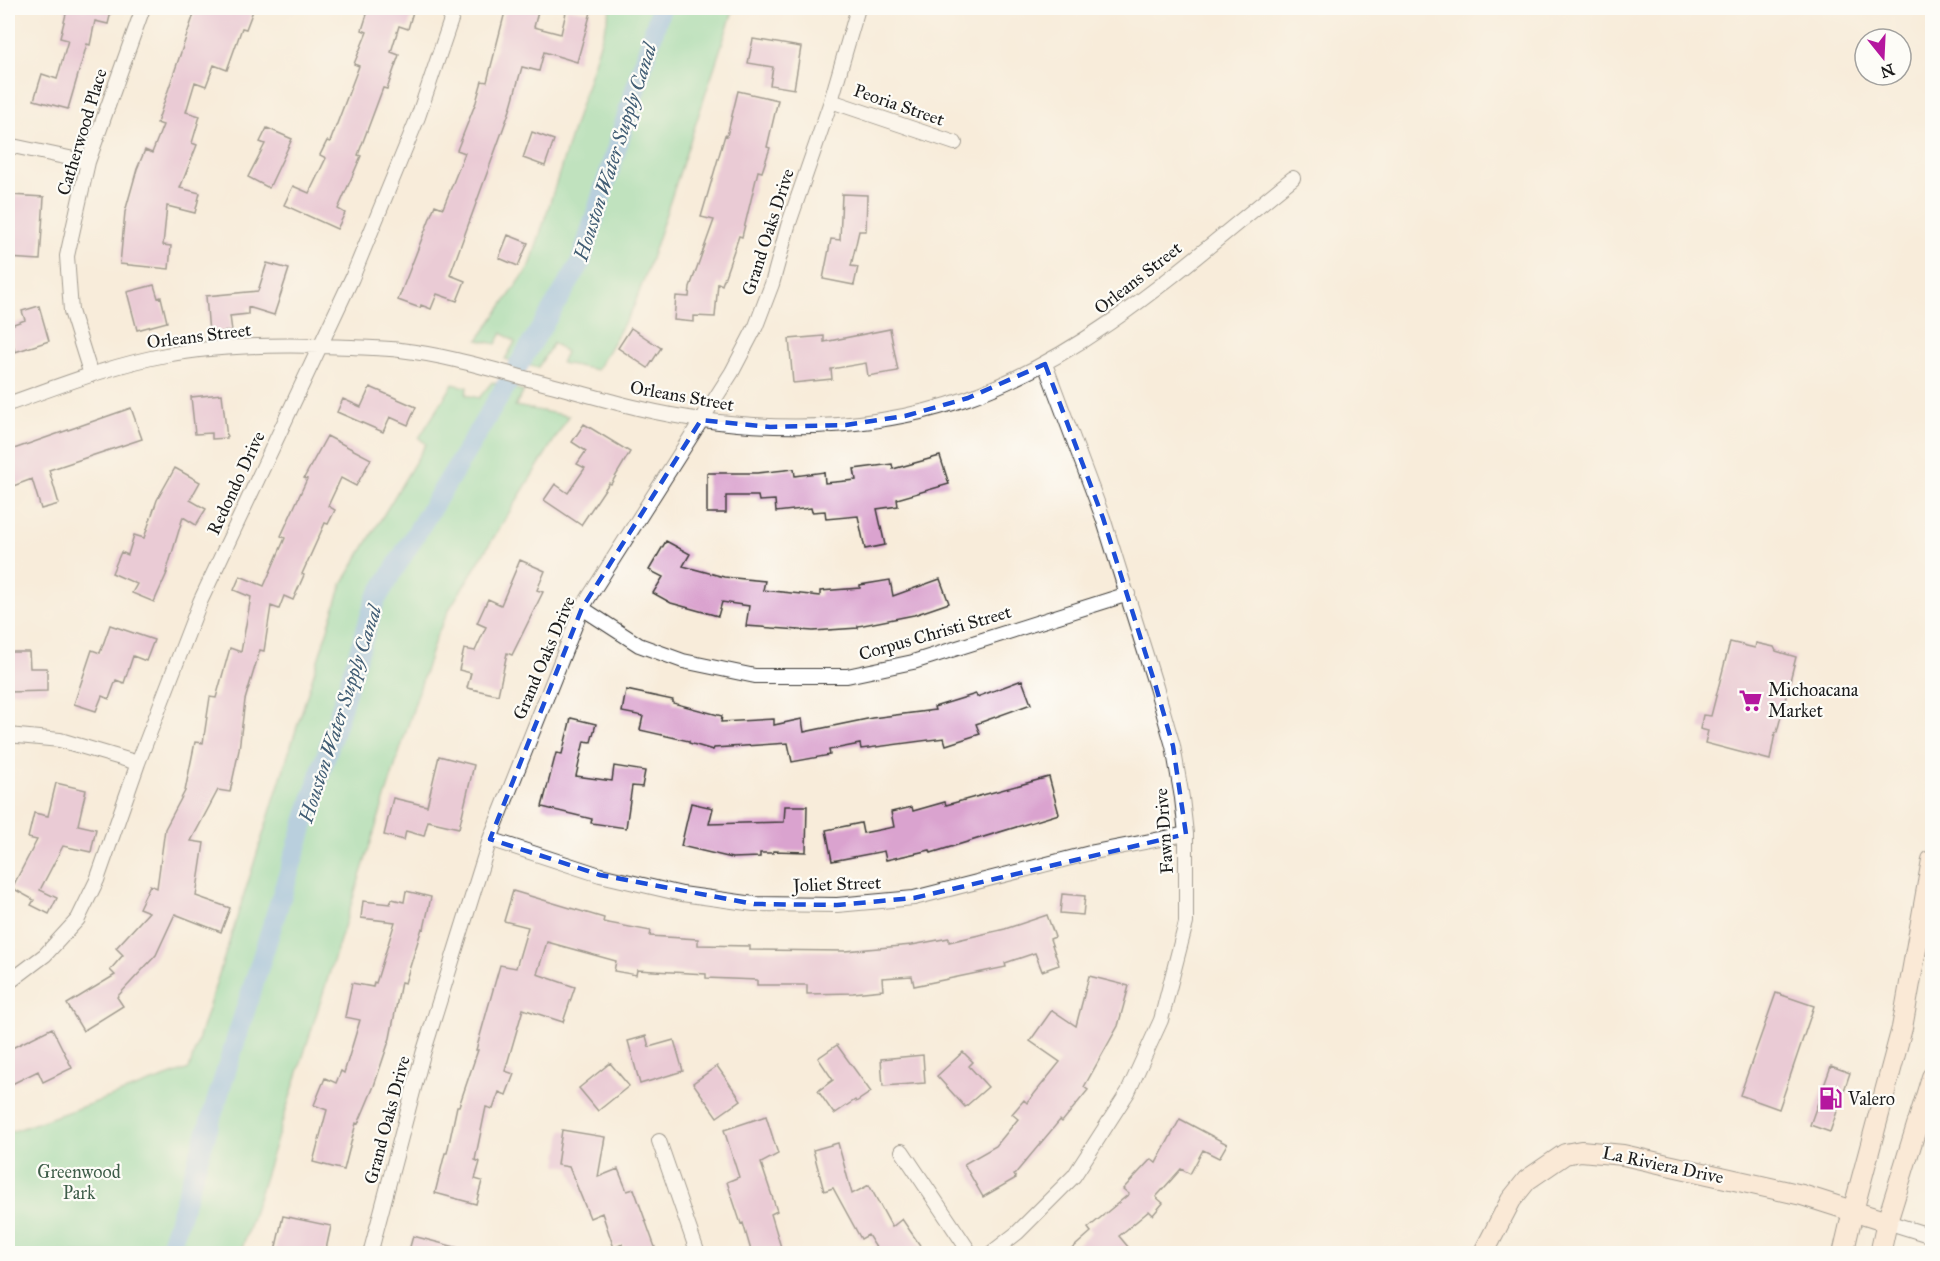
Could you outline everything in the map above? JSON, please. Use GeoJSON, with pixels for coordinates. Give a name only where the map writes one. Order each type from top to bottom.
{"type":"FeatureCollection","features":[{"type":"Feature","properties":{"kind":"main road"},"geometry":{"type":"LineString","coordinates":[[1844,1254],[1853,1211],[1902,1028],[1929,901],[1932,860]]}},
{"type":"Feature","properties":{"kind":"main road"},"geometry":{"type":"LineString","coordinates":[[1880,1254],[1887,1222],[1932,1077]]}},
{"type":"Feature","properties":{"kind":"main road","name":"La Riviera Drive"},"geometry":{"type":"LineString","coordinates":[[1483,1254],[1511,1200],[1527,1180],[1565,1154],[1581,1151],[1623,1155],[1802,1195],[1887,1222]]}},
{"type":"Feature","properties":{"kind":"street","name":"Catherwood Place"},"geometry":{"type":"LineString","coordinates":[[91,375],[71,311],[67,256],[88,162],[143,8]]}},
{"type":"Feature","properties":{"kind":"street","name":"Redondo Drive"},"geometry":{"type":"LineString","coordinates":[[8,983],[45,955],[78,919],[97,880],[138,763],[200,602],[352,278],[417,117],[455,8]]}},
{"type":"Feature","properties":{"kind":"street","name":"Grand Oaks Drive"},"geometry":{"type":"LineString","coordinates":[[370,1254],[423,1054],[490,839],[582,608],[732,372],[756,326],[772,284],[788,226],[831,101],[858,8]]}},
{"type":"Feature","properties":{"kind":"street","name":"Peoria Street"},"geometry":{"type":"LineString","coordinates":[[831,101],[956,143]]}},
{"type":"Feature","properties":{"kind":"street"},"geometry":{"type":"LineString","coordinates":[[8,146],[88,162]]}},
{"type":"Feature","properties":{"kind":"street","name":"Orleans Street"},"geometry":{"type":"LineString","coordinates":[[8,404],[91,375],[166,355],[275,345],[320,345],[400,350],[493,368],[617,402],[700,420],[770,427],[846,425],[904,416],[968,398],[1045,364],[1119,317],[1293,178]]}},
{"type":"Feature","properties":{"kind":"street","name":"Fawn Drive"},"geometry":{"type":"LineString","coordinates":[[990,1254],[1017,1233],[1074,1176],[1128,1092],[1161,1020],[1186,922],[1186,834],[1173,746],[1103,518],[1045,364]]}},
{"type":"Feature","properties":{"kind":"street","name":"Corpus Christi Street"},"geometry":{"type":"LineString","coordinates":[[582,608],[639,645],[684,661],[755,676],[847,676],[913,662],[1128,594]]}},
{"type":"Feature","properties":{"kind":"street"},"geometry":{"type":"LineString","coordinates":[[8,735],[60,740],[138,763]]}},
{"type":"Feature","properties":{"kind":"street","name":"Joliet Street"},"geometry":{"type":"LineString","coordinates":[[490,839],[600,875],[682,894],[754,904],[837,905],[914,898],[1094,852],[1186,834]]}},
{"type":"Feature","properties":{"kind":"street"},"geometry":{"type":"LineString","coordinates":[[659,1141],[698,1254]]}},
{"type":"Feature","properties":{"kind":"street"},"geometry":{"type":"LineString","coordinates":[[902,1151],[971,1254]]}},
{"type":"Feature","properties":{"kind":"street"},"geometry":{"type":"LineString","coordinates":[[1887,1222],[1932,1236]]}},
{"type":"Feature","properties":{"kind":"highlighted area"},"geometry":{"type":"Polygon","coordinates":[[[1045,364],[1103,518],[1156,687],[1173,746],[1186,834],[914,898],[837,905],[754,904],[600,875],[490,839],[582,608],[701,420],[770,427],[846,425],[905,416],[968,398],[1045,364]]]}},
{"type":"Feature","properties":{"kind":"green space"},"geometry":{"type":"Polygon","coordinates":[[[611,8],[734,8],[634,306],[597,370],[561,363],[566,352],[553,343],[538,368],[505,359],[515,342],[502,333],[496,344],[478,340],[530,266],[611,8]]]}},
{"type":"Feature","properties":{"kind":"green space","name":"Greenwood Park"},"geometry":{"type":"Polygon","coordinates":[[[492,382],[524,391],[515,406],[569,416],[450,608],[436,637],[242,1249],[252,1253],[8,1253],[8,1133],[189,1069],[342,584],[426,444],[419,438],[453,384],[467,387],[466,395],[479,398],[492,382]]]}},
{"type":"Feature","properties":{"kind":"building"},"geometry":{"type":"Polygon","coordinates":[[[65,8],[112,8],[108,24],[95,21],[90,45],[87,44],[68,109],[34,100],[42,74],[57,79],[68,40],[60,38],[66,14],[65,8]]]}},
{"type":"Feature","properties":{"kind":"building"},"geometry":{"type":"Polygon","coordinates":[[[196,8],[254,8],[246,29],[242,28],[227,70],[214,65],[206,86],[195,82],[186,112],[200,116],[192,143],[197,145],[180,188],[200,193],[195,213],[167,206],[163,245],[171,246],[169,269],[120,264],[125,212],[137,169],[145,150],[152,153],[163,125],[157,123],[196,8]]]}},
{"type":"Feature","properties":{"kind":"building"},"geometry":{"type":"Polygon","coordinates":[[[369,8],[414,8],[408,29],[399,26],[391,52],[399,55],[387,89],[383,88],[358,155],[361,156],[338,209],[345,213],[337,229],[284,205],[293,186],[309,193],[326,158],[320,155],[327,141],[330,142],[359,66],[354,64],[367,32],[362,30],[369,8]]]}},
{"type":"Feature","properties":{"kind":"building"},"geometry":{"type":"Polygon","coordinates":[[[506,8],[539,8],[534,27],[561,34],[567,8],[591,12],[577,62],[544,52],[539,71],[522,67],[510,110],[450,275],[465,281],[457,301],[437,294],[431,309],[421,305],[420,308],[398,300],[435,205],[443,208],[465,153],[457,150],[482,81],[487,82],[506,8]]]}},
{"type":"Feature","properties":{"kind":"building"},"geometry":{"type":"Polygon","coordinates":[[[753,39],[801,47],[794,89],[770,85],[773,67],[748,63],[753,39]]]}},
{"type":"Feature","properties":{"kind":"building"},"geometry":{"type":"Polygon","coordinates":[[[738,91],[778,100],[767,147],[770,148],[762,172],[758,171],[742,237],[739,236],[722,285],[718,283],[715,317],[694,316],[694,322],[674,320],[676,296],[689,297],[690,287],[714,220],[701,217],[725,135],[727,136],[738,91]]]}},
{"type":"Feature","properties":{"kind":"building"},"geometry":{"type":"Polygon","coordinates":[[[267,128],[292,139],[269,188],[248,177],[265,144],[260,142],[267,128]]]}},
{"type":"Feature","properties":{"kind":"building"},"geometry":{"type":"Polygon","coordinates":[[[532,132],[554,140],[545,166],[523,158],[532,132]]]}},
{"type":"Feature","properties":{"kind":"building"},"geometry":{"type":"Polygon","coordinates":[[[842,194],[867,195],[866,231],[859,231],[851,266],[858,267],[854,285],[823,279],[831,239],[840,240],[842,194]]]}},
{"type":"Feature","properties":{"kind":"building"},"geometry":{"type":"Polygon","coordinates":[[[10,195],[44,197],[40,260],[8,258],[10,195]]]}},
{"type":"Feature","properties":{"kind":"building"},"geometry":{"type":"Polygon","coordinates":[[[508,235],[528,243],[518,266],[499,258],[508,235]]]}},
{"type":"Feature","properties":{"kind":"building"},"geometry":{"type":"Polygon","coordinates":[[[267,263],[289,269],[274,315],[248,307],[248,314],[230,316],[232,331],[209,333],[206,296],[258,291],[267,263]]]}},
{"type":"Feature","properties":{"kind":"building"},"geometry":{"type":"Polygon","coordinates":[[[154,285],[158,298],[161,297],[167,322],[137,330],[127,292],[154,285]]]}},
{"type":"Feature","properties":{"kind":"building"},"geometry":{"type":"Polygon","coordinates":[[[39,306],[49,341],[15,352],[8,326],[25,320],[22,311],[39,306]]]}},
{"type":"Feature","properties":{"kind":"building"},"geometry":{"type":"Polygon","coordinates":[[[631,328],[661,348],[648,368],[618,348],[631,328]]]}},
{"type":"Feature","properties":{"kind":"building"},"geometry":{"type":"Polygon","coordinates":[[[890,329],[898,371],[868,376],[866,363],[831,369],[832,379],[793,383],[789,339],[824,336],[824,342],[890,329]]]}},
{"type":"Feature","properties":{"kind":"building"},"geometry":{"type":"Polygon","coordinates":[[[370,387],[416,407],[408,425],[390,417],[383,432],[337,412],[343,399],[361,407],[370,387]]]}},
{"type":"Feature","properties":{"kind":"building"},"geometry":{"type":"Polygon","coordinates":[[[222,394],[227,438],[212,439],[212,433],[195,434],[191,397],[222,394]]]}},
{"type":"Feature","properties":{"kind":"building"},"geometry":{"type":"Polygon","coordinates":[[[131,408],[142,439],[49,470],[59,504],[41,509],[32,479],[8,488],[8,451],[131,408]]]}},
{"type":"Feature","properties":{"kind":"building"},"geometry":{"type":"Polygon","coordinates":[[[584,424],[630,452],[611,484],[609,483],[581,525],[544,500],[555,484],[568,493],[585,468],[577,464],[586,451],[572,442],[584,424]]]}},
{"type":"Feature","properties":{"kind":"building"},"geometry":{"type":"Polygon","coordinates":[[[327,436],[371,459],[356,486],[341,478],[328,506],[335,510],[328,524],[325,523],[293,600],[284,596],[279,609],[271,606],[264,651],[260,650],[245,700],[239,750],[230,792],[218,790],[191,841],[204,843],[196,896],[230,908],[221,932],[175,914],[156,955],[117,997],[123,1006],[83,1031],[67,1004],[115,975],[110,970],[123,955],[116,948],[149,912],[139,908],[150,885],[157,888],[165,829],[185,791],[195,742],[203,743],[210,697],[216,698],[230,648],[241,652],[251,597],[234,590],[240,576],[264,586],[285,538],[281,536],[307,479],[304,478],[327,436]]]}},
{"type":"Feature","properties":{"kind":"building"},"geometry":{"type":"Polygon","coordinates":[[[940,456],[949,484],[897,499],[898,506],[877,509],[885,545],[865,549],[858,516],[826,519],[825,511],[812,512],[811,508],[776,512],[775,500],[759,501],[758,496],[726,496],[726,513],[707,513],[707,473],[757,473],[794,469],[795,476],[824,472],[825,483],[856,480],[854,469],[892,464],[893,469],[940,456]]]}},
{"type":"Feature","properties":{"kind":"building"},"geometry":{"type":"Polygon","coordinates":[[[175,468],[200,482],[190,500],[206,509],[196,525],[183,517],[167,573],[154,602],[132,593],[137,584],[112,573],[121,552],[128,555],[134,535],[144,538],[157,500],[175,468]]]}},
{"type":"Feature","properties":{"kind":"building"},"geometry":{"type":"Polygon","coordinates":[[[666,541],[690,554],[683,566],[724,577],[765,581],[763,590],[820,596],[820,591],[860,588],[860,585],[890,580],[893,596],[940,579],[949,603],[914,615],[858,626],[858,628],[813,631],[746,626],[749,606],[722,602],[718,616],[671,603],[653,593],[663,577],[649,570],[666,541]]]}},
{"type":"Feature","properties":{"kind":"building"},"geometry":{"type":"Polygon","coordinates":[[[520,560],[545,571],[537,590],[543,592],[512,655],[507,653],[498,695],[467,688],[471,673],[459,670],[464,649],[475,651],[486,627],[477,623],[488,599],[501,605],[520,560]]]}},
{"type":"Feature","properties":{"kind":"building"},"geometry":{"type":"Polygon","coordinates":[[[110,625],[154,640],[146,661],[133,656],[124,683],[116,680],[109,699],[102,696],[96,711],[74,704],[92,650],[100,653],[110,625]]]}},
{"type":"Feature","properties":{"kind":"building","name":"Michoacana Market"},"geometry":{"type":"Polygon","coordinates":[[[1730,642],[1755,648],[1756,643],[1774,647],[1776,651],[1796,657],[1770,760],[1705,743],[1708,731],[1700,729],[1703,715],[1711,716],[1730,642]]]}},
{"type":"Feature","properties":{"kind":"building"},"geometry":{"type":"Polygon","coordinates":[[[8,652],[29,652],[30,668],[47,668],[47,691],[8,692],[8,652]]]}},
{"type":"Feature","properties":{"kind":"building"},"geometry":{"type":"Polygon","coordinates":[[[1022,680],[1031,704],[976,724],[980,734],[946,745],[944,738],[861,749],[860,744],[829,750],[830,755],[792,762],[788,743],[714,748],[713,750],[689,743],[689,741],[640,730],[643,716],[622,712],[626,690],[673,700],[673,703],[722,716],[721,722],[774,719],[774,725],[802,719],[804,732],[872,718],[935,710],[934,707],[976,694],[977,697],[1022,680]]]}},
{"type":"Feature","properties":{"kind":"building"},"geometry":{"type":"Polygon","coordinates":[[[571,718],[596,724],[591,742],[584,741],[576,776],[612,781],[614,766],[645,771],[642,787],[632,786],[626,828],[591,823],[592,819],[542,807],[556,753],[562,754],[571,718]]]}},
{"type":"Feature","properties":{"kind":"building"},"geometry":{"type":"Polygon","coordinates":[[[439,756],[474,765],[459,828],[428,821],[424,836],[406,831],[404,840],[384,835],[393,798],[427,806],[439,756]]]}},
{"type":"Feature","properties":{"kind":"building"},"geometry":{"type":"Polygon","coordinates":[[[1049,777],[1059,814],[931,853],[930,850],[886,860],[884,851],[832,861],[826,830],[861,823],[863,833],[894,827],[891,812],[912,807],[913,811],[945,802],[946,805],[1049,777]]]}},
{"type":"Feature","properties":{"kind":"building"},"geometry":{"type":"Polygon","coordinates":[[[56,783],[86,790],[78,825],[96,829],[91,852],[63,846],[40,890],[57,898],[49,914],[31,905],[34,900],[12,888],[37,840],[28,838],[34,813],[48,816],[56,783]]]}},
{"type":"Feature","properties":{"kind":"building"},"geometry":{"type":"Polygon","coordinates":[[[691,803],[713,808],[709,824],[784,822],[785,806],[807,806],[806,852],[773,851],[773,853],[760,853],[760,857],[732,858],[681,846],[691,803]]]}},
{"type":"Feature","properties":{"kind":"building"},"geometry":{"type":"Polygon","coordinates":[[[406,891],[431,897],[424,929],[422,928],[405,983],[401,982],[390,1038],[374,1086],[358,1124],[356,1123],[344,1170],[313,1162],[327,1110],[314,1105],[325,1078],[336,1083],[341,1071],[344,1073],[360,1020],[345,1017],[352,983],[373,987],[374,982],[376,983],[395,922],[361,918],[363,901],[390,904],[392,899],[404,902],[406,891]]]}},
{"type":"Feature","properties":{"kind":"building"},"geometry":{"type":"Polygon","coordinates":[[[513,891],[604,918],[603,922],[651,931],[650,936],[698,939],[698,945],[750,946],[750,950],[845,951],[912,945],[949,938],[949,942],[1005,929],[1047,915],[1055,937],[1050,939],[1059,965],[1042,971],[1035,953],[1005,963],[1006,967],[914,986],[912,976],[882,978],[883,990],[807,994],[807,985],[757,985],[757,980],[706,978],[706,974],[637,970],[636,975],[614,971],[616,961],[547,942],[537,974],[575,987],[563,1022],[523,1009],[505,1071],[514,1074],[506,1095],[499,1092],[493,1109],[486,1107],[475,1160],[480,1162],[475,1179],[482,1181],[476,1204],[435,1193],[445,1153],[447,1153],[457,1106],[459,1106],[478,1050],[476,1050],[500,965],[516,968],[528,927],[504,921],[513,891]]]}},
{"type":"Feature","properties":{"kind":"building"},"geometry":{"type":"Polygon","coordinates":[[[1062,894],[1085,896],[1083,915],[1060,913],[1062,894]]]}},
{"type":"Feature","properties":{"kind":"building"},"geometry":{"type":"Polygon","coordinates":[[[1089,976],[1129,986],[1118,1026],[1084,1087],[1088,1090],[1014,1175],[1016,1178],[983,1197],[964,1164],[996,1146],[1018,1119],[1012,1114],[1024,1100],[1027,1103],[1060,1062],[1030,1041],[1052,1010],[1076,1026],[1089,976]]]}},
{"type":"Feature","properties":{"kind":"building"},"geometry":{"type":"Polygon","coordinates":[[[1776,993],[1814,1006],[1779,1109],[1740,1095],[1776,993]]]}},
{"type":"Feature","properties":{"kind":"building"},"geometry":{"type":"Polygon","coordinates":[[[52,1028],[72,1068],[43,1082],[38,1071],[8,1086],[8,1050],[52,1028]]]}},
{"type":"Feature","properties":{"kind":"building"},"geometry":{"type":"Polygon","coordinates":[[[646,1036],[649,1047],[674,1040],[683,1071],[640,1084],[628,1041],[646,1036]]]}},
{"type":"Feature","properties":{"kind":"building"},"geometry":{"type":"Polygon","coordinates":[[[837,1045],[871,1092],[834,1114],[818,1091],[833,1080],[818,1058],[837,1045]]]}},
{"type":"Feature","properties":{"kind":"building"},"geometry":{"type":"Polygon","coordinates":[[[963,1052],[973,1062],[969,1066],[988,1087],[965,1107],[937,1076],[963,1052]]]}},
{"type":"Feature","properties":{"kind":"building"},"geometry":{"type":"Polygon","coordinates":[[[923,1055],[925,1083],[883,1086],[881,1059],[923,1055]]]}},
{"type":"Feature","properties":{"kind":"building"},"geometry":{"type":"Polygon","coordinates":[[[610,1063],[629,1086],[598,1111],[579,1088],[610,1063]]]}},
{"type":"Feature","properties":{"kind":"building"},"geometry":{"type":"Polygon","coordinates":[[[717,1066],[741,1100],[717,1117],[693,1083],[717,1066]]]}},
{"type":"Feature","properties":{"kind":"building","name":"Valero"},"geometry":{"type":"Polygon","coordinates":[[[1831,1066],[1850,1073],[1830,1132],[1810,1125],[1831,1066]]]}},
{"type":"Feature","properties":{"kind":"building"},"geometry":{"type":"Polygon","coordinates":[[[766,1116],[778,1154],[761,1163],[777,1211],[771,1214],[783,1254],[752,1254],[727,1182],[739,1177],[724,1130],[766,1116]]]}},
{"type":"Feature","properties":{"kind":"building"},"geometry":{"type":"Polygon","coordinates":[[[1180,1119],[1227,1144],[1219,1158],[1203,1150],[1190,1174],[1181,1169],[1156,1197],[1163,1203],[1153,1215],[1149,1211],[1119,1236],[1134,1254],[1066,1254],[1091,1232],[1088,1228],[1129,1194],[1123,1189],[1151,1159],[1156,1163],[1180,1119]]]}},
{"type":"Feature","properties":{"kind":"building"},"geometry":{"type":"Polygon","coordinates":[[[562,1130],[605,1137],[598,1177],[618,1169],[627,1191],[634,1189],[656,1250],[647,1254],[625,1254],[622,1244],[614,1248],[602,1213],[590,1218],[569,1167],[557,1165],[562,1130]]]}},
{"type":"Feature","properties":{"kind":"building"},"geometry":{"type":"Polygon","coordinates":[[[838,1143],[852,1194],[869,1185],[892,1227],[902,1219],[926,1254],[880,1254],[868,1235],[861,1239],[833,1188],[824,1191],[813,1150],[838,1143]]]}},
{"type":"Feature","properties":{"kind":"building"},"geometry":{"type":"Polygon","coordinates":[[[283,1216],[331,1226],[325,1254],[284,1254],[275,1251],[283,1216]]]}},
{"type":"Feature","properties":{"kind":"building"},"geometry":{"type":"Polygon","coordinates":[[[413,1236],[463,1249],[462,1254],[408,1254],[413,1236]]]}},
{"type":"Feature","properties":{"kind":"waterway","name":"Houston Water Supply Canal"},"geometry":{"type":"LineString","coordinates":[[168,1254],[375,601],[580,264],[661,8]]}},
{"type":"Feature","properties":{"kind":"place","name":"Michoacana Market"},"geometry":{"type":"Point","coordinates":[1750,700]}},
{"type":"Feature","properties":{"kind":"place","name":"Valero"},"geometry":{"type":"Point","coordinates":[1830,1099]}}]}
